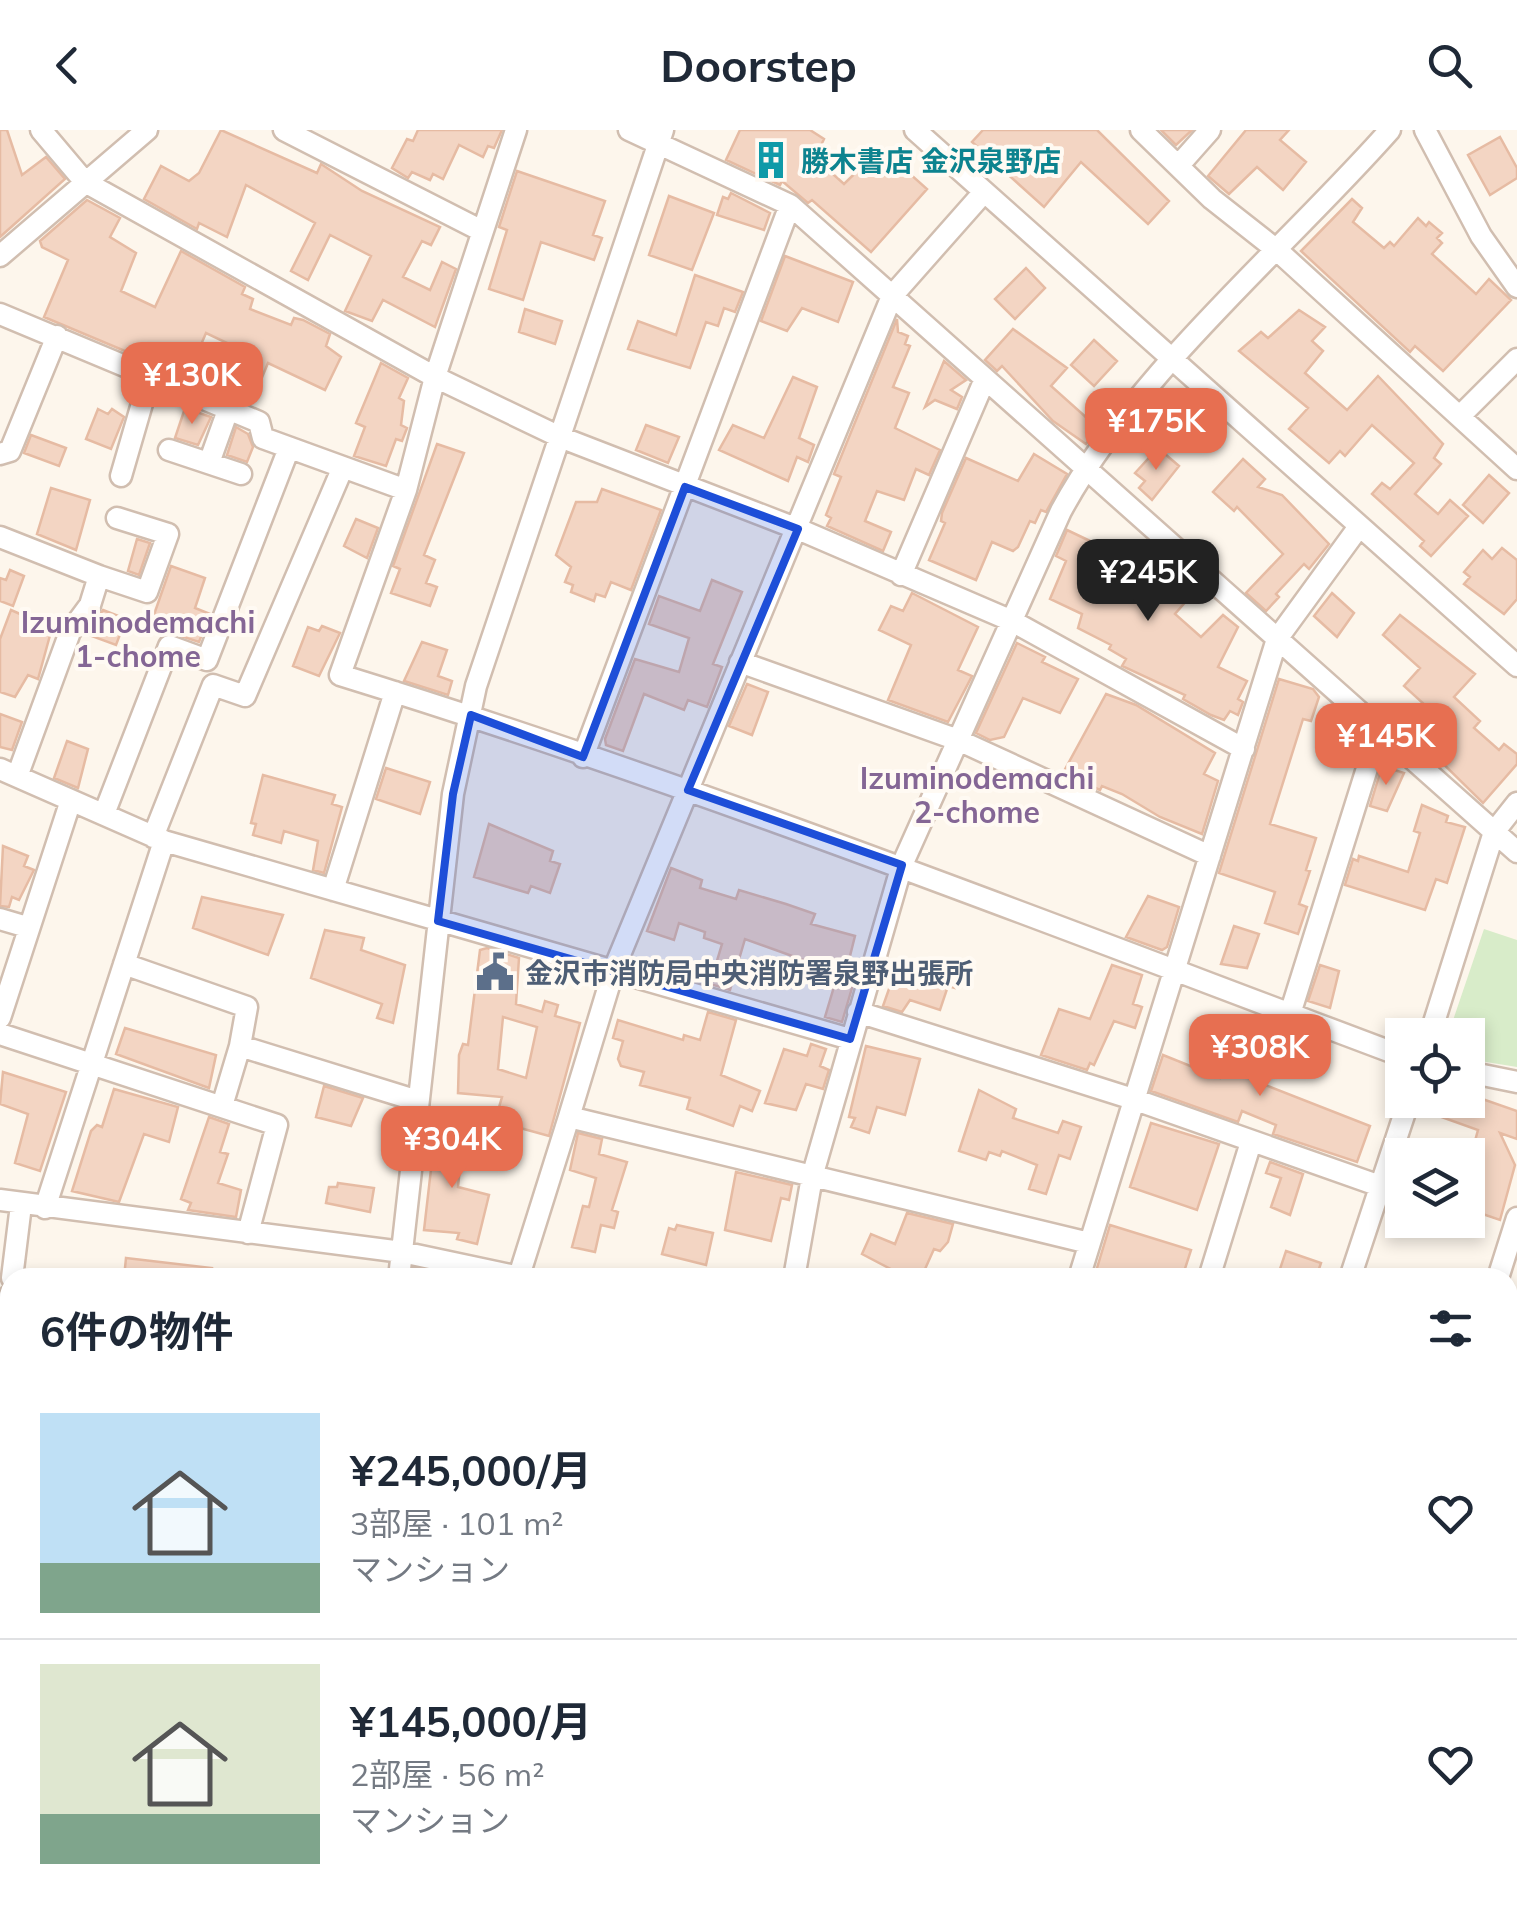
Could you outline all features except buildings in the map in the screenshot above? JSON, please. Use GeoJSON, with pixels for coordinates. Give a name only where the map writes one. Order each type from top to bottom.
{"type":"FeatureCollection","features":[{"type":"Feature","properties":{"kind":"street"},"geometry":{"type":"LineString","coordinates":[[41,130],[85,182],[435,377],[560,437],[798,529],[1012,621],[1244,749]]}},
{"type":"Feature","properties":{"kind":"street"},"geometry":{"type":"LineString","coordinates":[[0,256],[147,130]]}},
{"type":"Feature","properties":{"kind":"street"},"geometry":{"type":"LineString","coordinates":[[284,130],[482,231]]}},
{"type":"Feature","properties":{"kind":"street"},"geometry":{"type":"LineString","coordinates":[[516,130],[435,377],[406,490],[340,675],[472,716],[902,865],[1385,1050]]}},
{"type":"Feature","properties":{"kind":"street"},"geometry":{"type":"LineString","coordinates":[[629,130],[661,137],[790,205],[1517,852]]}},
{"type":"Feature","properties":{"kind":"street"},"geometry":{"type":"LineString","coordinates":[[914,130],[1517,666]]}},
{"type":"Feature","properties":{"kind":"street"},"geometry":{"type":"LineString","coordinates":[[1141,130],[1212,199],[1278,252],[1517,469]]}},
{"type":"Feature","properties":{"kind":"street"},"geometry":{"type":"LineString","coordinates":[[1179,165],[1210,130]]}},
{"type":"Feature","properties":{"kind":"street"},"geometry":{"type":"LineString","coordinates":[[796,1268],[812,1177],[902,865],[1084,468],[1175,358],[1390,130]]}},
{"type":"Feature","properties":{"kind":"street"},"geometry":{"type":"LineString","coordinates":[[1425,130],[1481,236],[1517,286]]}},
{"type":"Feature","properties":{"kind":"street"},"geometry":{"type":"LineString","coordinates":[[400,1268],[453,794],[476,686],[661,137]]}},
{"type":"Feature","properties":{"kind":"street"},"geometry":{"type":"LineString","coordinates":[[525,1268],[614,969],[892,296],[984,192]]}},
{"type":"Feature","properties":{"kind":"street"},"geometry":{"type":"LineString","coordinates":[[583,757],[790,205]]}},
{"type":"Feature","properties":{"kind":"street"},"geometry":{"type":"LineString","coordinates":[[0,314],[258,422],[264,438],[406,490]]}},
{"type":"Feature","properties":{"kind":"street"},"geometry":{"type":"LineString","coordinates":[[0,454],[10,451],[57,336]]}},
{"type":"Feature","properties":{"kind":"street"},"geometry":{"type":"LineString","coordinates":[[1460,416],[1517,359]]}},
{"type":"Feature","properties":{"kind":"street"},"geometry":{"type":"LineString","coordinates":[[121,476],[150,376]]}},
{"type":"Feature","properties":{"kind":"street"},"geometry":{"type":"LineString","coordinates":[[901,576],[985,379]]}},
{"type":"Feature","properties":{"kind":"street"},"geometry":{"type":"LineString","coordinates":[[209,463],[228,410]]}},
{"type":"Feature","properties":{"kind":"street"},"geometry":{"type":"LineString","coordinates":[[45,1208],[124,964],[158,839],[212,685],[206,660],[289,448]]}},
{"type":"Feature","properties":{"kind":"street"},"geometry":{"type":"LineString","coordinates":[[169,450],[241,474]]}},
{"type":"Feature","properties":{"kind":"street"},"geometry":{"type":"LineString","coordinates":[[212,685],[246,696],[343,467]]}},
{"type":"Feature","properties":{"kind":"street"},"geometry":{"type":"LineString","coordinates":[[0,537],[148,592],[168,534],[117,518]]}},
{"type":"Feature","properties":{"kind":"street"},"geometry":{"type":"LineString","coordinates":[[1083,1268],[1276,639],[1358,528]]}},
{"type":"Feature","properties":{"kind":"street"},"geometry":{"type":"LineString","coordinates":[[99,576],[90,604],[70,632],[9,772],[158,839],[850,1039]]}},
{"type":"Feature","properties":{"kind":"street"},"geometry":{"type":"LineString","coordinates":[[104,814],[168,646],[206,660]]}},
{"type":"Feature","properties":{"kind":"street"},"geometry":{"type":"LineString","coordinates":[[740,662],[958,740],[1210,856]]}},
{"type":"Feature","properties":{"kind":"street"},"geometry":{"type":"LineString","coordinates":[[332,890],[395,692]]}},
{"type":"Feature","properties":{"kind":"street"},"geometry":{"type":"LineString","coordinates":[[1290,1014],[1379,730]]}},
{"type":"Feature","properties":{"kind":"street"},"geometry":{"type":"LineString","coordinates":[[0,1018],[72,800]]}},
{"type":"Feature","properties":{"kind":"street"},"geometry":{"type":"LineString","coordinates":[[1435,1018],[1494,832],[1517,803]]}},
{"type":"Feature","properties":{"kind":"street"},"geometry":{"type":"LineString","coordinates":[[0,918],[27,927]]}},
{"type":"Feature","properties":{"kind":"street"},"geometry":{"type":"LineString","coordinates":[[124,964],[248,1007],[222,1106]]}},
{"type":"Feature","properties":{"kind":"street"},"geometry":{"type":"LineString","coordinates":[[858,1012],[1132,1099],[1380,1186]]}},
{"type":"Feature","properties":{"kind":"street"},"geometry":{"type":"LineString","coordinates":[[0,1034],[278,1124],[248,1233]]}},
{"type":"Feature","properties":{"kind":"street"},"geometry":{"type":"LineString","coordinates":[[240,1046],[418,1100]]}},
{"type":"Feature","properties":{"kind":"street"},"geometry":{"type":"LineString","coordinates":[[1485,1075],[1517,1082]]}},
{"type":"Feature","properties":{"kind":"street"},"geometry":{"type":"LineString","coordinates":[[569,1116],[1090,1242]]}},
{"type":"Feature","properties":{"kind":"street"},"geometry":{"type":"LineString","coordinates":[[1353,1268],[1403,1118]]}},
{"type":"Feature","properties":{"kind":"street"},"geometry":{"type":"LineString","coordinates":[[1212,1268],[1251,1142]]}},
{"type":"Feature","properties":{"kind":"street"},"geometry":{"type":"LineString","coordinates":[[12,1268],[10,1203],[402,1252],[479,1268]]}},
{"type":"Feature","properties":{"kind":"street"},"geometry":{"type":"LineString","coordinates":[[1501,1268],[1517,1218]]}},
{"type":"Feature","properties":{"kind":"highlighted area"},"geometry":{"type":"Polygon","coordinates":[[[685,487],[798,529],[688,790],[902,865],[850,1039],[438,921],[453,794],[471,715],[583,757],[685,487]]]}},
{"type":"Feature","properties":{"kind":"green space"},"geometry":{"type":"Polygon","coordinates":[[[1484,929],[1517,940],[1517,1067],[1485,1062],[1485,1018],[1454,1018],[1484,929]]]}},
{"type":"Feature","properties":{"kind":"place","name":"勝木書店 金沢泉野店"},"geometry":{"type":"Point","coordinates":[771,160]}},
{"type":"Feature","properties":{"kind":"place","name":"金沢市消防局中央消防署泉野出張所"},"geometry":{"type":"Point","coordinates":[495,972]}},
{"type":"Feature","properties":{"kind":"district","name":"Izuminodemachi 1-chome"},"geometry":{"type":"Point","coordinates":[138,639]}},
{"type":"Feature","properties":{"kind":"district","name":"Izuminodemachi 2-chome"},"geometry":{"type":"Point","coordinates":[977,795]}}]}
